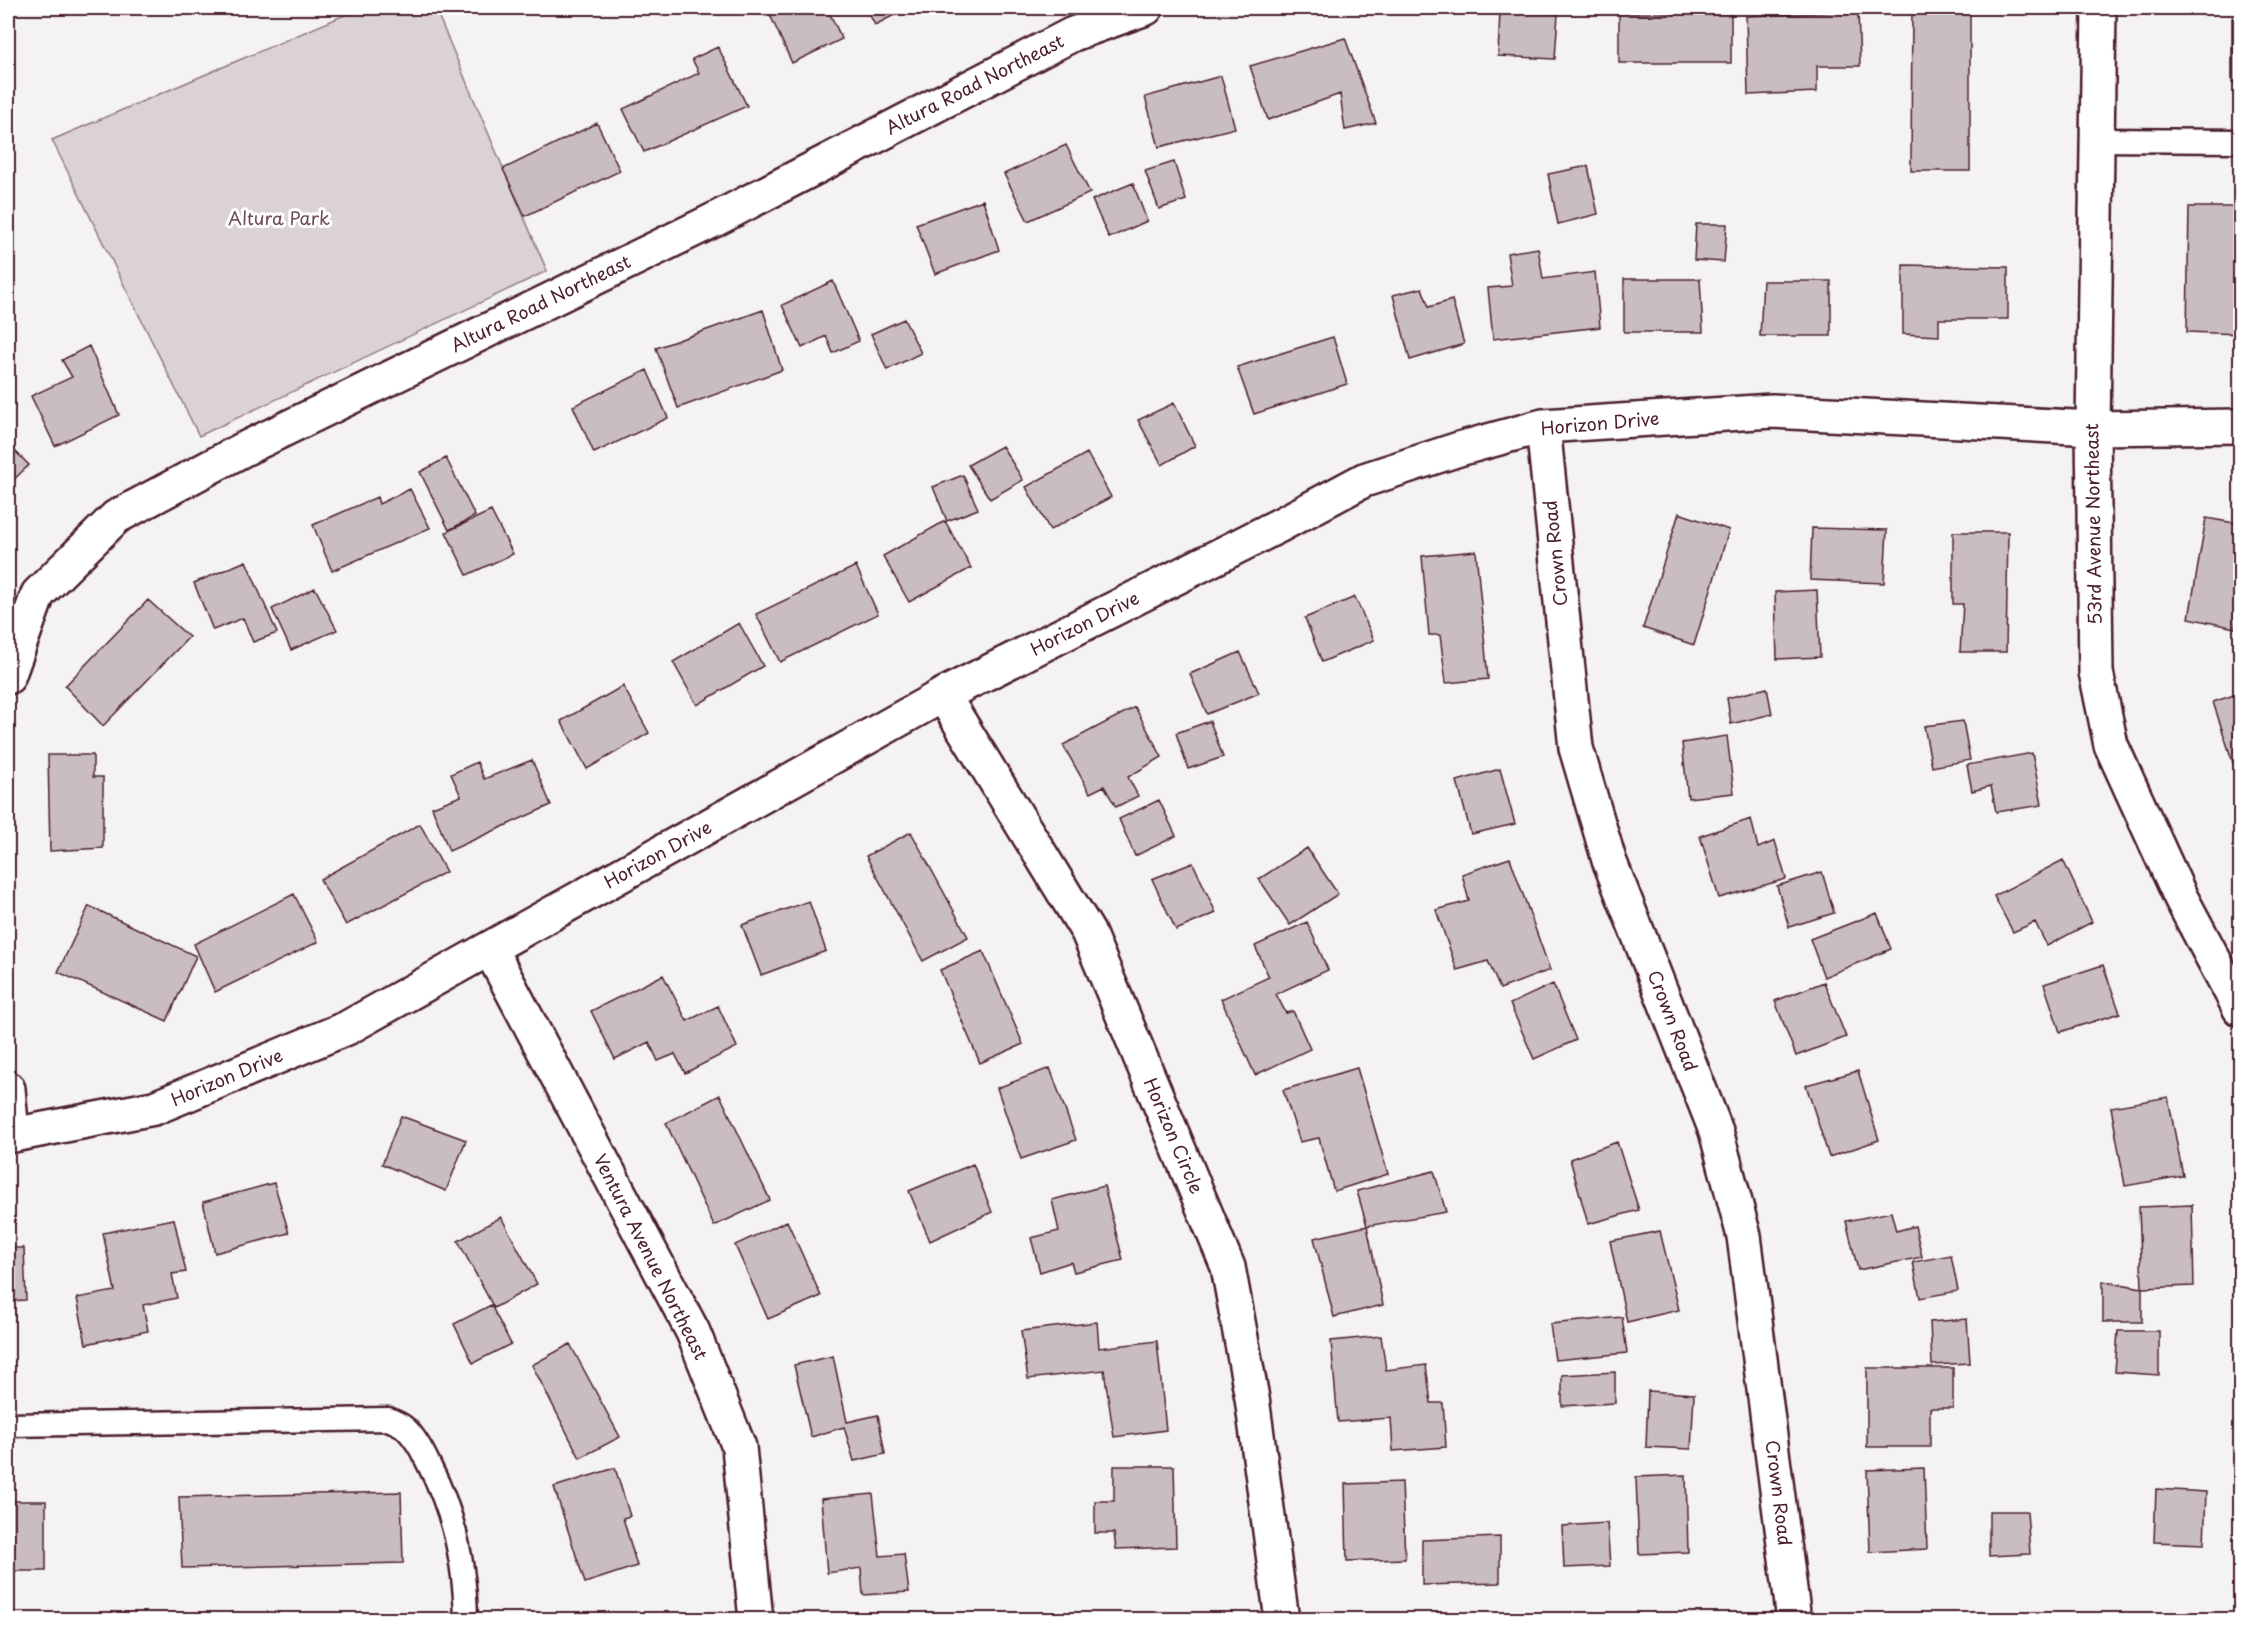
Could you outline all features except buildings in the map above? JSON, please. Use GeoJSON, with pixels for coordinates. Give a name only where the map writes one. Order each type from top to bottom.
{"type":"FeatureCollection","features":[{"type":"Feature","properties":{"kind":"street","name":"Altura Road Northeast"},"geometry":{"type":"LineString","coordinates":[[8,677],[38,594],[116,517],[244,449],[714,220],[1073,34],[1146,8]]}},
{"type":"Feature","properties":{"kind":"street","name":"53rd Avenue Northeast"},"geometry":{"type":"LineString","coordinates":[[2099,8],[2092,428],[2096,672],[2111,745],[2181,897],[2241,1009]]}},
{"type":"Feature","properties":{"kind":"street","name":"Horizon Drive"},"geometry":{"type":"LineString","coordinates":[[10,1136],[154,1108],[347,1028],[943,695],[1280,525],[1364,480],[1459,449],[1543,426],[1772,411],[2092,428],[2241,426]]}},
{"type":"Feature","properties":{"kind":"street","name":"Crown Road"},"geometry":{"type":"LineString","coordinates":[[1543,426],[1576,748],[1609,860],[1716,1131],[1744,1236],[1794,1620]]}},
{"type":"Feature","properties":{"kind":"street","name":"Horizon Circle"},"geometry":{"type":"LineString","coordinates":[[943,695],[1088,932],[1228,1267],[1252,1398],[1282,1620]]}},
{"type":"Feature","properties":{"kind":"street","name":"Ventura Avenue Northeast"},"geometry":{"type":"LineString","coordinates":[[489,949],[693,1332],[739,1447],[756,1620]]}},
{"type":"Feature","properties":{"kind":"street"},"geometry":{"type":"LineString","coordinates":[[8,1089],[10,1136]]}},
{"type":"Feature","properties":{"kind":"lane"},"geometry":{"type":"LineString","coordinates":[[2098,140],[2241,141]]}},
{"type":"Feature","properties":{"kind":"lane"},"geometry":{"type":"LineString","coordinates":[[8,1425],[389,1419],[405,1427],[411,1435],[423,1452],[444,1494],[459,1542],[466,1593],[466,1620]]}},
{"type":"Feature","properties":{"kind":"green space","name":"Altura Park"},"geometry":{"type":"Polygon","coordinates":[[[361,8],[435,8],[547,271],[199,436],[52,140],[361,8]]]}}]}
